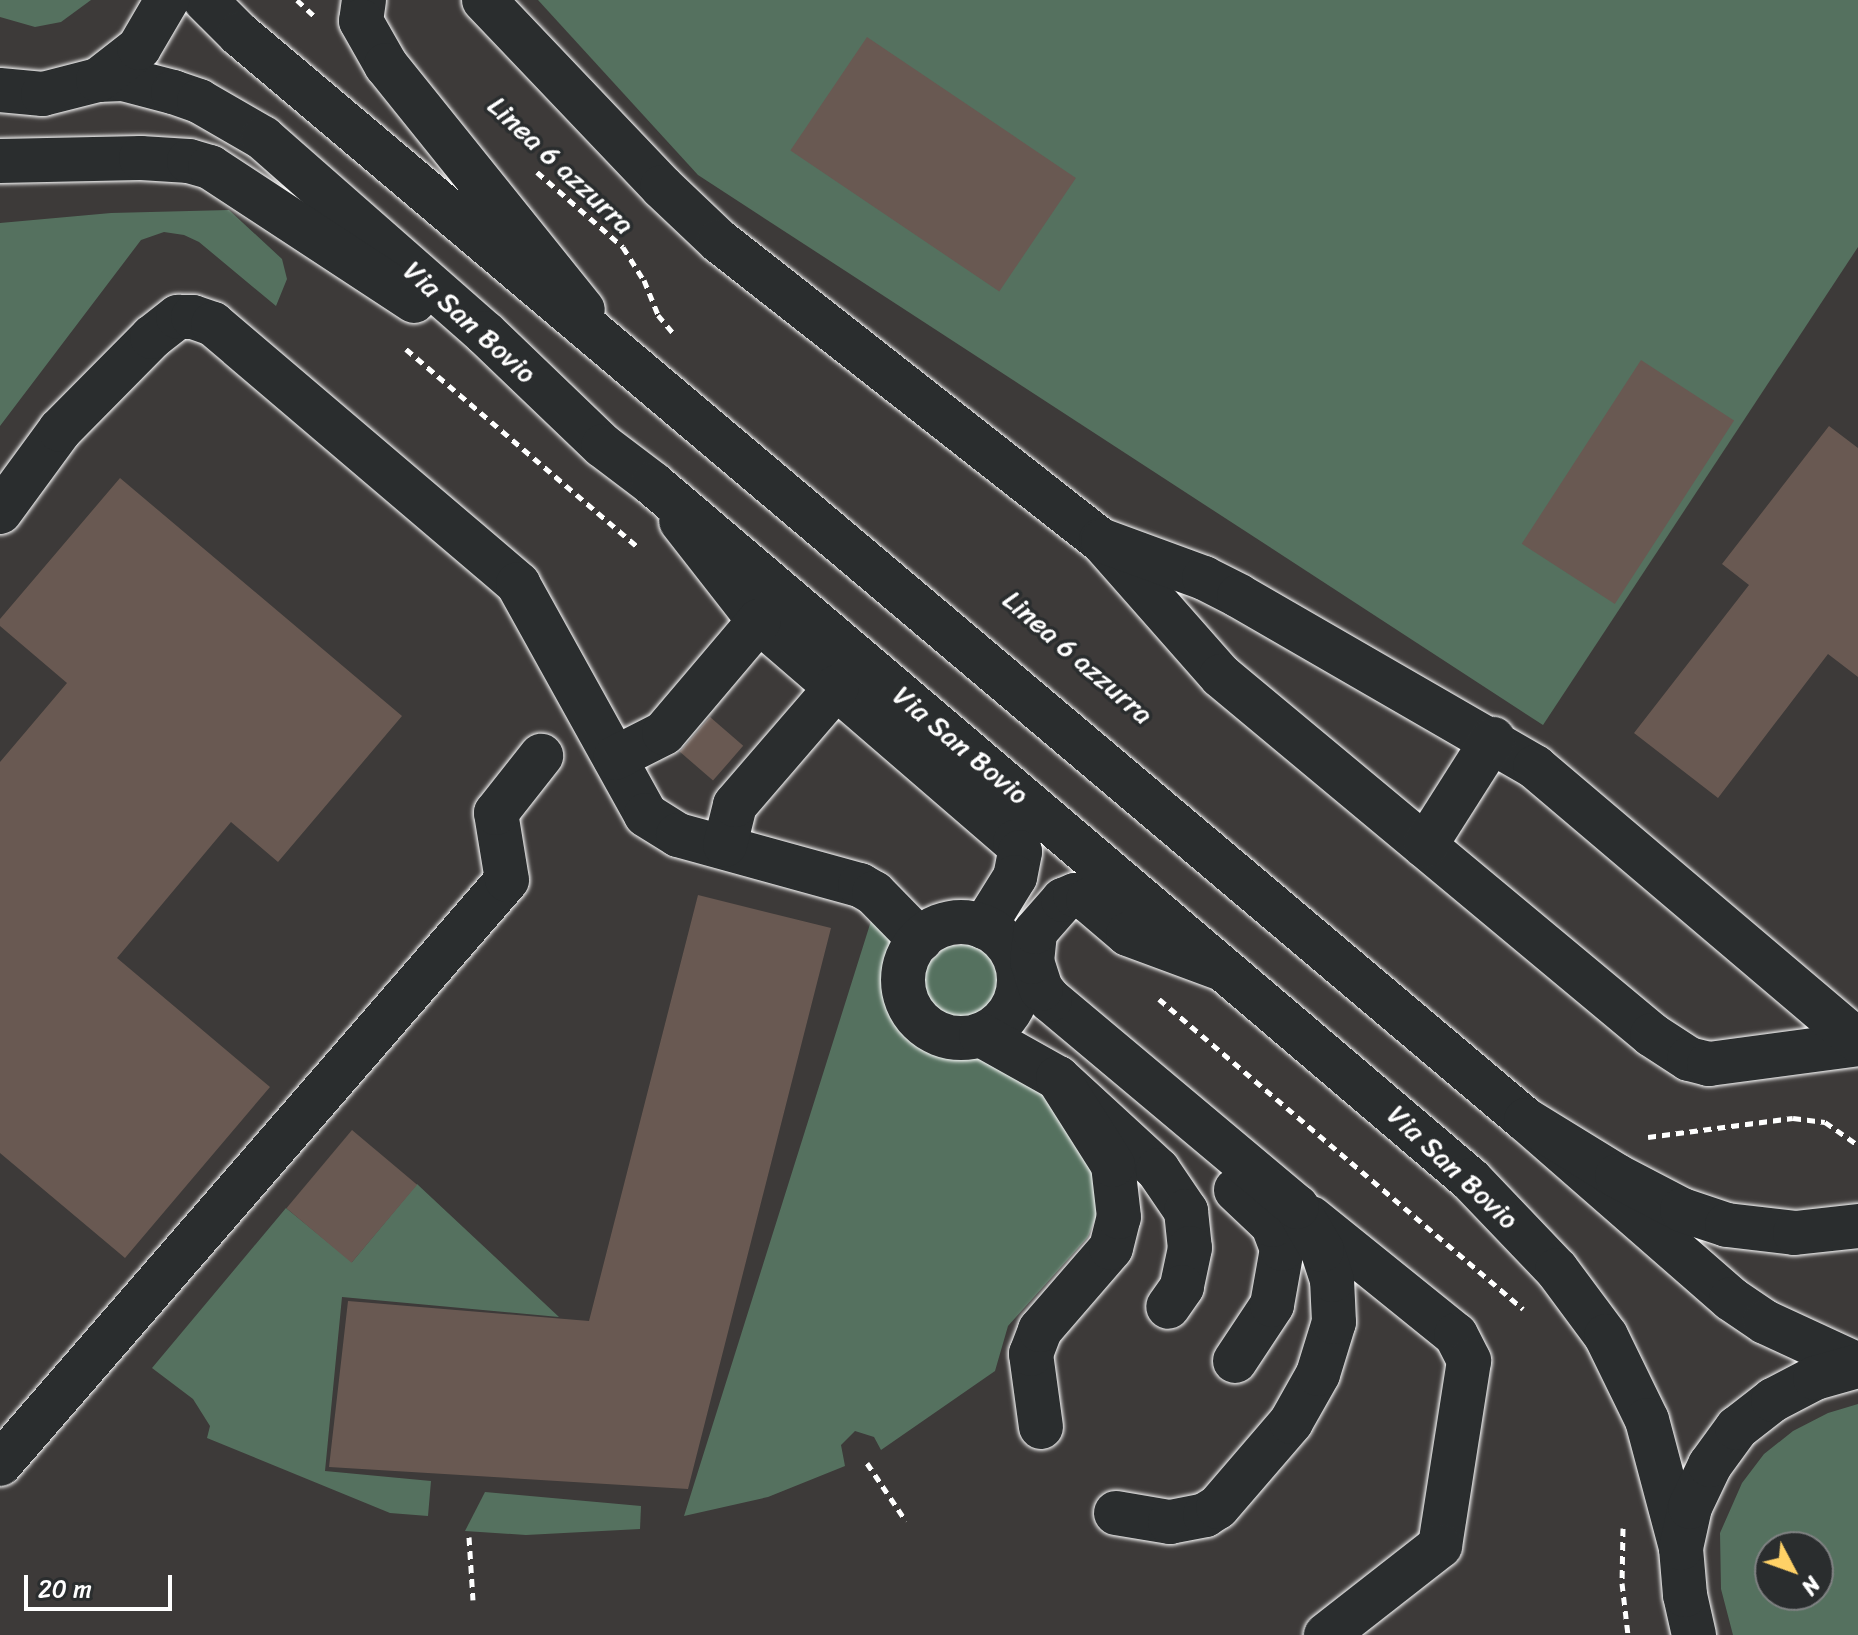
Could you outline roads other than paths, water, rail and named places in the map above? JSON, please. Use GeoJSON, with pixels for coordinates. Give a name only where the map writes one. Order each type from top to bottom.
{"type":"FeatureCollection","features":[{"type":"Feature","properties":{"kind":"main road"},"geometry":{"type":"LineString","coordinates":[[0,90],[43,94],[98,80],[139,48],[167,0]]}},
{"type":"Feature","properties":{"kind":"main road"},"geometry":{"type":"LineString","coordinates":[[205,0],[239,34],[1526,1120],[1750,1313],[1858,1365]]}},
{"type":"Feature","properties":{"kind":"main road"},"geometry":{"type":"LineString","coordinates":[[364,0],[361,21],[386,65],[622,358]]}},
{"type":"Feature","properties":{"kind":"main road"},"geometry":{"type":"LineString","coordinates":[[484,0],[719,241],[1101,540],[1221,676],[1652,1035],[1689,1059],[1732,1064],[1858,1042]]}},
{"type":"Feature","properties":{"kind":"main road"},"geometry":{"type":"LineString","coordinates":[[509,0],[522,42]]}},
{"type":"Feature","properties":{"kind":"main road","name":"Via San Bovio"},"geometry":{"type":"LineString","coordinates":[[98,80],[123,79],[199,101],[263,138],[485,333],[603,446],[653,484],[1429,1141],[1506,1214],[1577,1293],[1606,1336],[1647,1420],[1681,1548]]}},
{"type":"Feature","properties":{"kind":"main road"},"geometry":{"type":"LineString","coordinates":[[0,161],[141,158],[189,161],[210,167],[421,306],[603,446]]}},
{"type":"Feature","properties":{"kind":"main road"},"geometry":{"type":"LineString","coordinates":[[0,512],[60,430],[152,337],[178,317],[193,317],[213,324],[518,584],[646,815],[660,827],[678,835],[725,845],[860,885],[874,893],[920,940]]}},
{"type":"Feature","properties":{"kind":"main road"},"geometry":{"type":"LineString","coordinates":[[653,484],[759,621],[1015,842],[1020,864],[984,927]]}},
{"type":"Feature","properties":{"kind":"main road"},"geometry":{"type":"LineString","coordinates":[[1101,540],[1204,578],[1493,739],[1557,783],[1858,1042]]}},
{"type":"Feature","properties":{"kind":"main road"},"geometry":{"type":"LineString","coordinates":[[615,758],[664,733],[759,621]]}},
{"type":"Feature","properties":{"kind":"main road"},"geometry":{"type":"LineString","coordinates":[[725,845],[735,805],[837,687]]}},
{"type":"Feature","properties":{"kind":"main road"},"geometry":{"type":"LineString","coordinates":[[1425,846],[1493,739]]}},
{"type":"Feature","properties":{"kind":"main road"},"geometry":{"type":"LineString","coordinates":[[0,1464],[507,880],[496,813],[541,756]]}},
{"type":"Feature","properties":{"kind":"main road"},"geometry":{"type":"LineString","coordinates":[[1227,970],[1128,934],[1088,900],[1075,895],[1063,900],[1035,932],[1032,949],[1036,976],[1050,1000],[1297,1207],[1456,1335],[1469,1361],[1440,1546],[1326,1635]]}},
{"type":"Feature","properties":{"kind":"main road"},"geometry":{"type":"LineString","coordinates":[[950,923],[984,927],[1008,946],[1014,960],[1019,975],[1013,1006],[1005,1019],[981,1035],[962,1038],[943,1036],[914,1014],[905,996],[907,958],[920,940],[950,923]]}},
{"type":"Feature","properties":{"kind":"main road"},"geometry":{"type":"LineString","coordinates":[[1013,1006],[1130,1100],[1273,1225],[1282,1249],[1272,1305],[1235,1361]]}},
{"type":"Feature","properties":{"kind":"main road"},"geometry":{"type":"LineString","coordinates":[[981,1035],[1058,1078],[1158,1170],[1186,1211],[1190,1248],[1182,1287],[1168,1307]]}},
{"type":"Feature","properties":{"kind":"main road"},"geometry":{"type":"LineString","coordinates":[[1041,1427],[1031,1354],[1040,1330],[1111,1248],[1119,1217],[1113,1165],[1058,1078]]}},
{"type":"Feature","properties":{"kind":"main road"},"geometry":{"type":"LineString","coordinates":[[1526,1120],[1643,1190],[1682,1210],[1727,1225],[1795,1233],[1858,1226]]}},
{"type":"Feature","properties":{"kind":"main road"},"geometry":{"type":"LineString","coordinates":[[1116,1513],[1170,1522],[1205,1515],[1218,1507],[1291,1422],[1318,1374],[1334,1322],[1332,1280],[1322,1250],[1297,1207]]}},
{"type":"Feature","properties":{"kind":"main road"},"geometry":{"type":"LineString","coordinates":[[1685,1622],[1681,1548],[1690,1507],[1710,1465],[1737,1428],[1794,1389],[1858,1365]]}}]}
